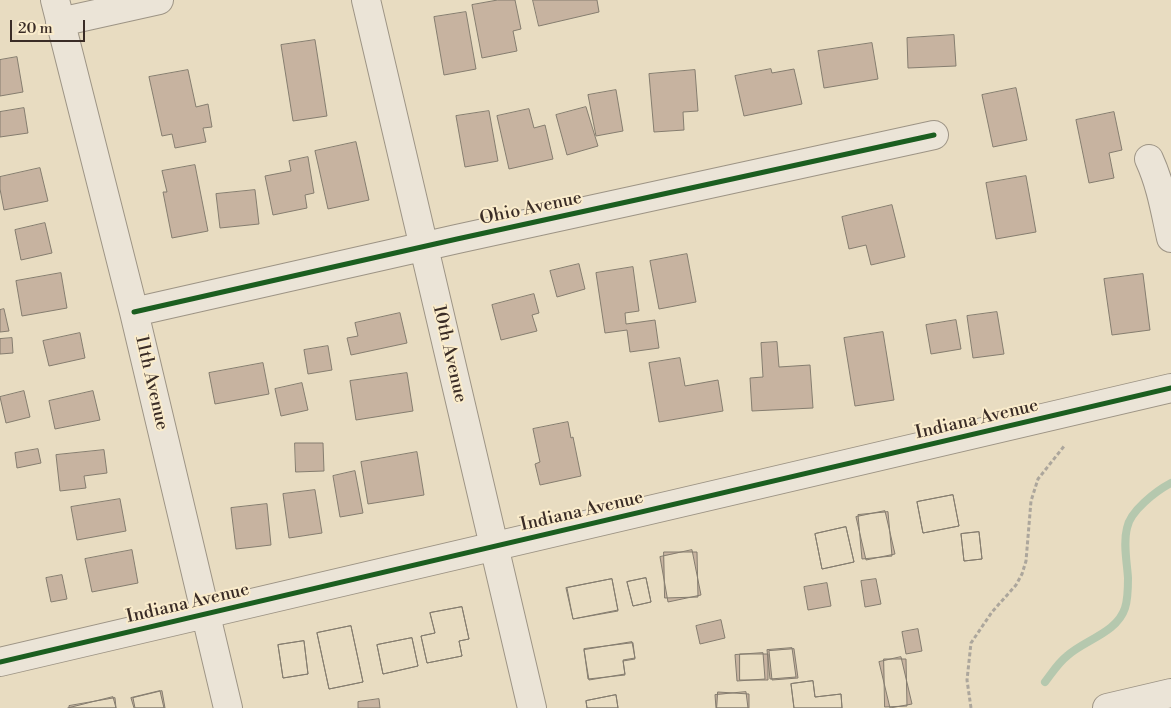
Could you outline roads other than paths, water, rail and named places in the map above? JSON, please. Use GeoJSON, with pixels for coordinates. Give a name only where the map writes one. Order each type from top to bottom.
{"type":"FeatureCollection","features":[{"type":"Feature","properties":{"kind":"street"},"geometry":{"type":"LineString","coordinates":[[58,11],[159,0]]}},
{"type":"Feature","properties":{"kind":"street","name":"10th Avenue"},"geometry":{"type":"LineString","coordinates":[[366,0],[532,708]]}},
{"type":"Feature","properties":{"kind":"street","name":"11th Avenue"},"geometry":{"type":"LineString","coordinates":[[58,11],[134,312],[228,708]]}},
{"type":"Feature","properties":{"kind":"street","name":"Ohio Avenue"},"geometry":{"type":"LineString","coordinates":[[134,312],[934,135]]}},
{"type":"Feature","properties":{"kind":"street"},"geometry":{"type":"LineString","coordinates":[[1149,159],[1156,174],[1163,198],[1171,238]]}},
{"type":"Feature","properties":{"kind":"street","name":"Indiana Avenue"},"geometry":{"type":"LineString","coordinates":[[0,662],[1171,388]]}},
{"type":"Feature","properties":{"kind":"street"},"geometry":{"type":"LineString","coordinates":[[1107,708],[1145,704],[1171,693]]}},
{"type":"Feature","properties":{"kind":"waterway"},"geometry":{"type":"LineString","coordinates":[[1045,682],[1055,668],[1074,650],[1108,630],[1121,617],[1128,593],[1125,540],[1129,522],[1144,502],[1171,483]]}}]}
